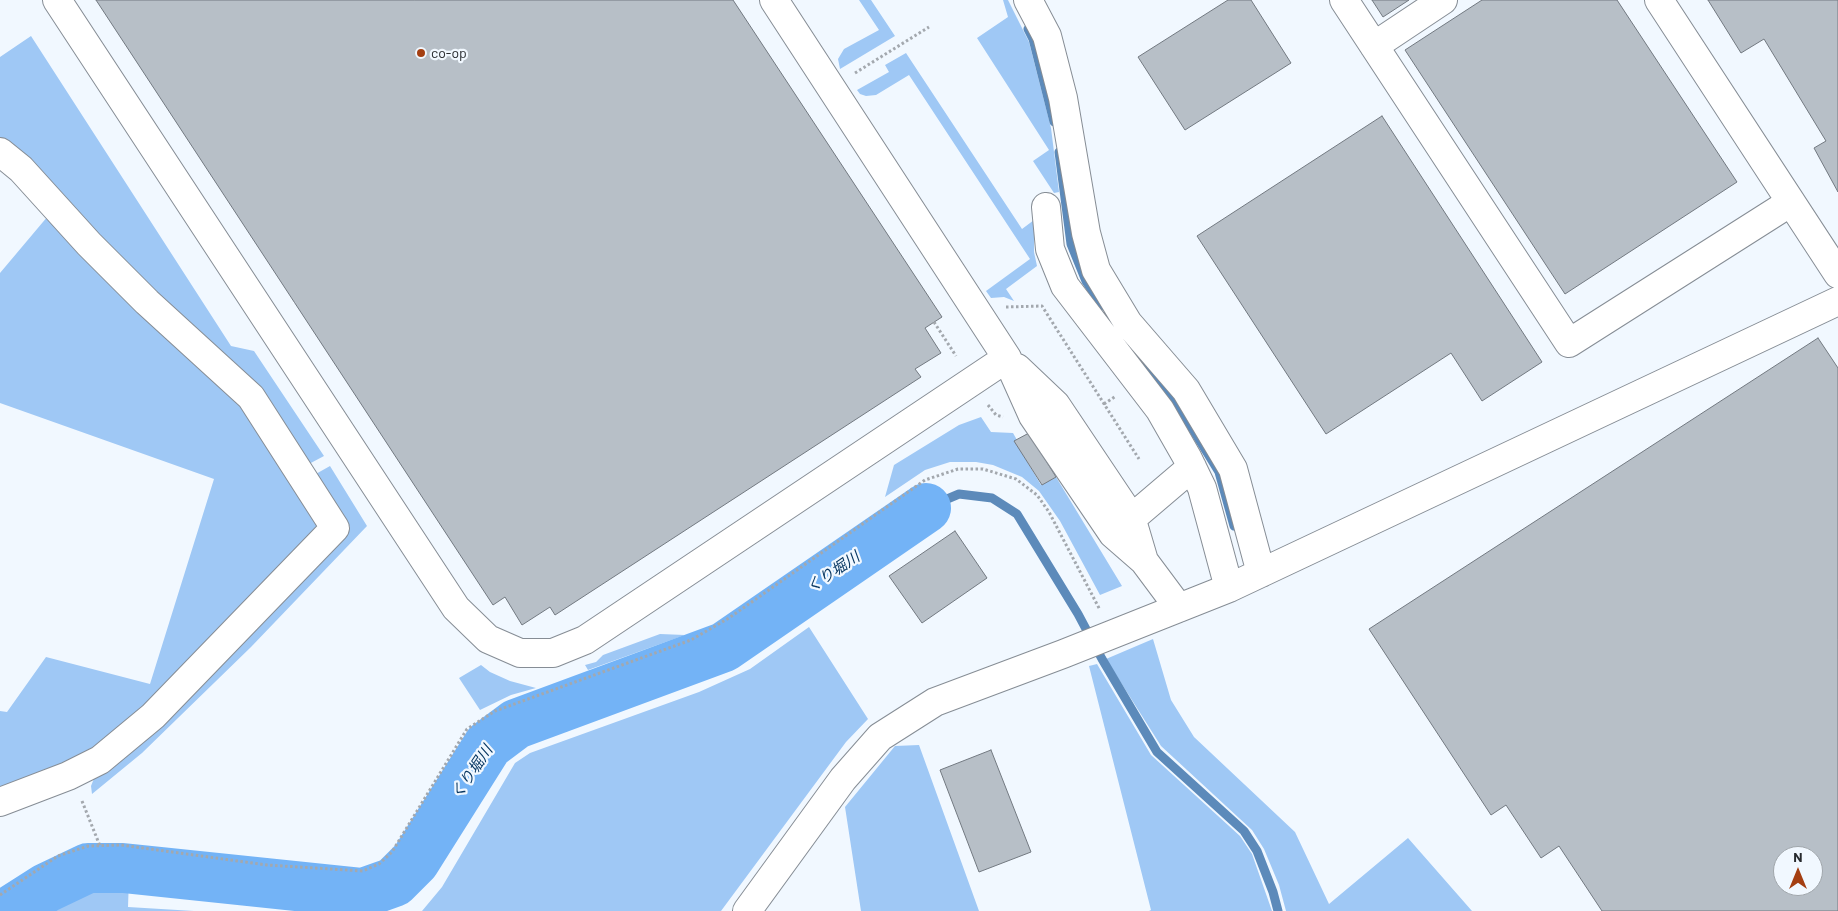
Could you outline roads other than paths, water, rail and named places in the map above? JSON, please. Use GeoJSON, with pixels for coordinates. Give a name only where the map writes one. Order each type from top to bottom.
{"type":"FeatureCollection","features":[{"type":"Feature","properties":{"kind":"street"},"geometry":{"type":"LineString","coordinates":[[57,0],[456,608],[488,639],[520,653],[553,653],[585,640],[1007,358]]}},
{"type":"Feature","properties":{"kind":"street"},"geometry":{"type":"LineString","coordinates":[[774,0],[1007,358],[1056,405],[1122,526],[1144,561],[1179,608]]}},
{"type":"Feature","properties":{"kind":"street"},"geometry":{"type":"LineString","coordinates":[[1028,0],[1047,36],[1063,98],[1086,233],[1096,270],[1128,323],[1186,390],[1233,469],[1260,574]]}},
{"type":"Feature","properties":{"kind":"street"},"geometry":{"type":"LineString","coordinates":[[1344,0],[1569,343],[1791,202]]}},
{"type":"Feature","properties":{"kind":"street"},"geometry":{"type":"LineString","coordinates":[[1374,46],[1443,0]]}},
{"type":"Feature","properties":{"kind":"street"},"geometry":{"type":"LineString","coordinates":[[1659,0],[1838,274]]}},
{"type":"Feature","properties":{"kind":"street"},"geometry":{"type":"LineString","coordinates":[[0,152],[21,169],[89,244],[147,302],[251,396],[335,528],[152,716],[100,760],[0,802]]}},
{"type":"Feature","properties":{"kind":"street"},"geometry":{"type":"LineString","coordinates":[[1046,207],[1050,249],[1065,286],[1160,410],[1192,467],[1202,488],[1229,588]]}},
{"type":"Feature","properties":{"kind":"street"},"geometry":{"type":"LineString","coordinates":[[747,911],[843,779],[880,736],[936,702],[1229,588],[1838,301]]}},
{"type":"Feature","properties":{"kind":"street"},"geometry":{"type":"LineString","coordinates":[[1122,526],[1192,467]]}},
{"type":"Feature","properties":{"kind":"waterway"},"geometry":{"type":"LineString","coordinates":[[1028,29],[1033,39],[1054,122]]}},
{"type":"Feature","properties":{"kind":"waterway"},"geometry":{"type":"LineString","coordinates":[[1059,152],[1071,244],[1086,281],[1102,306]]}},
{"type":"Feature","properties":{"kind":"waterway"},"geometry":{"type":"LineString","coordinates":[[1139,357],[1176,402],[1219,472],[1234,526]]}},
{"type":"Feature","properties":{"kind":"waterway"},"geometry":{"type":"LineString","coordinates":[[926,508],[959,494],[992,498],[1017,514],[1078,614],[1102,659],[1157,752],[1244,831],[1257,851],[1273,892],[1278,911]]}},
{"type":"Feature","properties":{"kind":"waterway","name":"くり堀川"},"geometry":{"type":"LineString","coordinates":[[10,911],[46,888],[88,868],[123,868],[363,893],[394,882],[415,861],[488,745],[516,724],[724,647],[926,508]]}},
{"type":"Feature","properties":{"kind":"place","name":"co-op"},"geometry":{"type":"Point","coordinates":[421,53]}}]}
